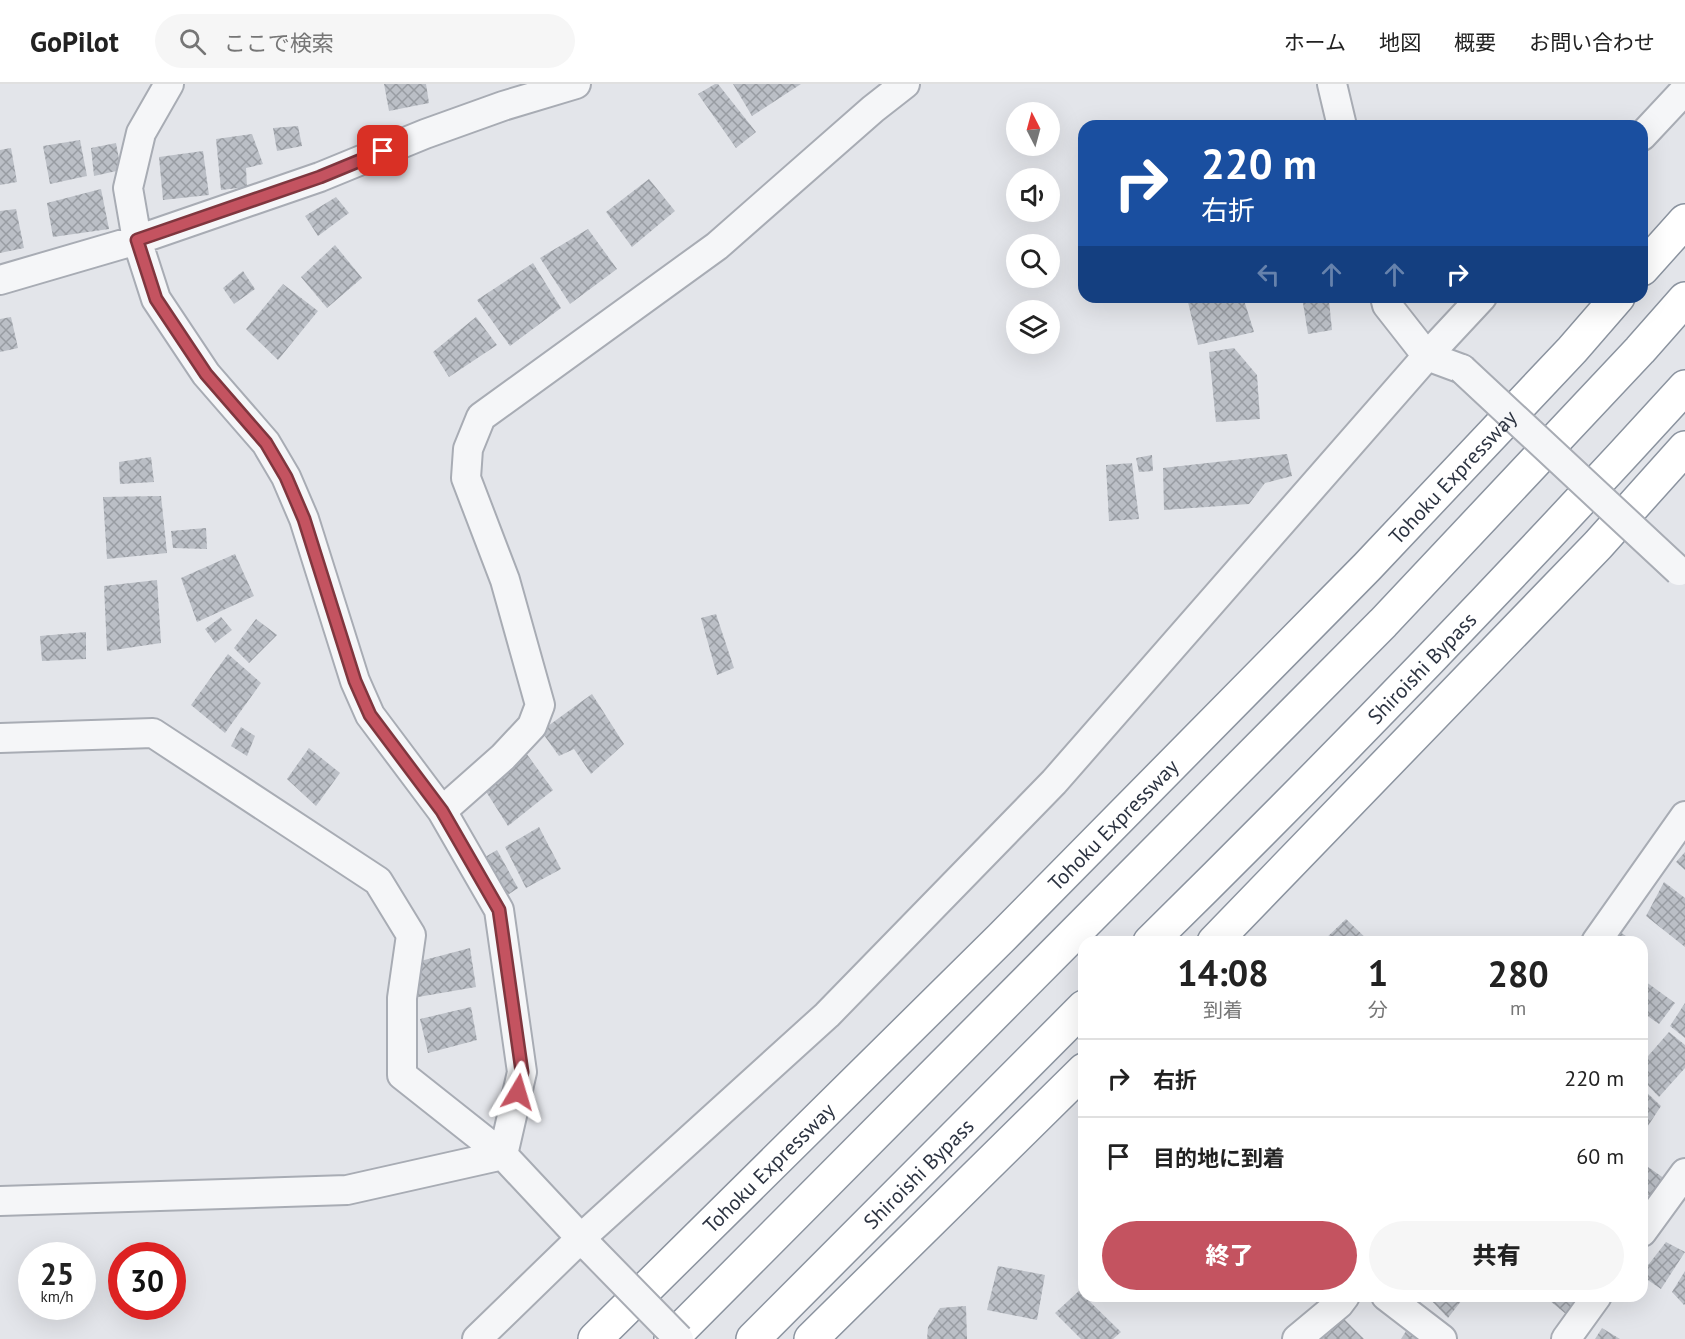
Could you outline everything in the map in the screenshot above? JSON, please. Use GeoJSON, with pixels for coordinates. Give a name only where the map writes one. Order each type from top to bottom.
{"type":"FeatureCollection","features":[{"type":"Feature","properties":{"kind":"highway"},"geometry":{"type":"LineString","coordinates":[[1648,262],[1685,221]]}},
{"type":"Feature","properties":{"kind":"highway"},"geometry":{"type":"LineString","coordinates":[[671,1339],[1383,623],[1640,350],[1685,299]]}},
{"type":"Feature","properties":{"kind":"highway","name":"Tohoku Expressway"},"geometry":{"type":"LineString","coordinates":[[595,1339],[1001,938],[1367,567],[1572,350],[1613,303]]}},
{"type":"Feature","properties":{"kind":"highway","name":"Shiroishi Bypass"},"geometry":{"type":"LineString","coordinates":[[1156,936],[1297,796],[1550,532],[1685,387]]}},
{"type":"Feature","properties":{"kind":"highway","name":"Shiroishi Bypass"},"geometry":{"type":"LineString","coordinates":[[1220,936],[1598,545],[1685,448]]}},
{"type":"Feature","properties":{"kind":"highway","name":"Shiroishi Bypass"},"geometry":{"type":"LineString","coordinates":[[753,1339],[1078,1013]]}},
{"type":"Feature","properties":{"kind":"highway","name":"Shiroishi Bypass"},"geometry":{"type":"LineString","coordinates":[[811,1339],[1078,1076]]}},
{"type":"Feature","properties":{"kind":"street"},"geometry":{"type":"LineString","coordinates":[[169,84],[141,133],[128,188],[137,240],[156,299],[206,374],[266,443],[286,477],[304,519],[355,681],[370,715],[442,811],[499,910],[522,1072],[503,1155]]}},
{"type":"Feature","properties":{"kind":"street"},"geometry":{"type":"LineString","coordinates":[[0,279],[137,240],[320,177],[425,134],[503,106],[576,84]]}},
{"type":"Feature","properties":{"kind":"street"},"geometry":{"type":"LineString","coordinates":[[442,811],[532,726],[540,705],[505,580],[466,478],[468,449],[481,417],[717,246],[873,109],[905,84]]}},
{"type":"Feature","properties":{"kind":"street"},"geometry":{"type":"LineString","coordinates":[[1332,84],[1341,120]]}},
{"type":"Feature","properties":{"kind":"street"},"geometry":{"type":"LineString","coordinates":[[1648,130],[1685,90]]}},
{"type":"Feature","properties":{"kind":"street"},"geometry":{"type":"LineString","coordinates":[[1386,303],[1427,356],[1462,369],[1682,573]]}},
{"type":"Feature","properties":{"kind":"street"},"geometry":{"type":"LineString","coordinates":[[477,1339],[586,1243],[827,1015],[1054,782],[1427,356],[1476,303]]}},
{"type":"Feature","properties":{"kind":"street"},"geometry":{"type":"LineString","coordinates":[[0,738],[153,733],[378,881],[411,935],[402,999],[402,1075],[503,1155],[679,1339]]}},
{"type":"Feature","properties":{"kind":"street"},"geometry":{"type":"LineString","coordinates":[[1600,936],[1685,816]]}},
{"type":"Feature","properties":{"kind":"street"},"geometry":{"type":"LineString","coordinates":[[0,1201],[347,1190],[503,1155]]}},
{"type":"Feature","properties":{"kind":"street"},"geometry":{"type":"LineString","coordinates":[[1648,1224],[1685,1173]]}},
{"type":"Feature","properties":{"kind":"street"},"geometry":{"type":"LineString","coordinates":[[1297,1339],[1340,1302]]}},
{"type":"Feature","properties":{"kind":"street"},"geometry":{"type":"LineString","coordinates":[[1394,1302],[1442,1339]]}},
{"type":"Feature","properties":{"kind":"street"},"geometry":{"type":"LineString","coordinates":[[1566,1339],[1593,1302]]}},
{"type":"Feature","properties":{"kind":"building"},"geometry":{"type":"Polygon","coordinates":[[[384,84],[426,84],[429,103],[389,111],[384,84]]]}},
{"type":"Feature","properties":{"kind":"building"},"geometry":{"type":"Polygon","coordinates":[[[718,84],[756,132],[736,148],[698,94],[718,84]]]}},
{"type":"Feature","properties":{"kind":"building"},"geometry":{"type":"Polygon","coordinates":[[[733,84],[801,84],[752,116],[733,84]]]}},
{"type":"Feature","properties":{"kind":"building"},"geometry":{"type":"Polygon","coordinates":[[[298,126],[302,146],[277,151],[273,128],[298,126]]]}},
{"type":"Feature","properties":{"kind":"building"},"geometry":{"type":"Polygon","coordinates":[[[252,134],[263,164],[246,168],[247,187],[221,190],[216,139],[252,134]]]}},
{"type":"Feature","properties":{"kind":"building"},"geometry":{"type":"Polygon","coordinates":[[[80,140],[87,176],[50,184],[43,146],[80,140]]]}},
{"type":"Feature","properties":{"kind":"building"},"geometry":{"type":"Polygon","coordinates":[[[116,143],[121,170],[94,176],[91,148],[116,143]]]}},
{"type":"Feature","properties":{"kind":"building"},"geometry":{"type":"Polygon","coordinates":[[[11,148],[17,182],[0,185],[0,150],[11,148]]]}},
{"type":"Feature","properties":{"kind":"building"},"geometry":{"type":"Polygon","coordinates":[[[203,151],[209,195],[163,200],[159,157],[203,151]]]}},
{"type":"Feature","properties":{"kind":"building"},"geometry":{"type":"Polygon","coordinates":[[[649,179],[675,211],[632,247],[606,212],[649,179]]]}},
{"type":"Feature","properties":{"kind":"building"},"geometry":{"type":"Polygon","coordinates":[[[101,189],[109,229],[53,237],[47,203],[101,189]]]}},
{"type":"Feature","properties":{"kind":"building"},"geometry":{"type":"Polygon","coordinates":[[[336,197],[349,213],[318,236],[305,216],[336,197]]]}},
{"type":"Feature","properties":{"kind":"building"},"geometry":{"type":"Polygon","coordinates":[[[16,209],[24,248],[0,253],[0,211],[16,209]]]}},
{"type":"Feature","properties":{"kind":"building"},"geometry":{"type":"Polygon","coordinates":[[[588,229],[617,269],[570,304],[540,258],[588,229]]]}},
{"type":"Feature","properties":{"kind":"building"},"geometry":{"type":"Polygon","coordinates":[[[335,245],[362,278],[327,308],[301,277],[335,245]]]}},
{"type":"Feature","properties":{"kind":"building"},"geometry":{"type":"Polygon","coordinates":[[[533,263],[561,308],[510,346],[477,300],[533,263]]]}},
{"type":"Feature","properties":{"kind":"building"},"geometry":{"type":"Polygon","coordinates":[[[243,271],[255,289],[234,304],[223,288],[243,271]]]}},
{"type":"Feature","properties":{"kind":"building"},"geometry":{"type":"Polygon","coordinates":[[[283,284],[318,311],[278,360],[246,329],[283,284]]]}},
{"type":"Feature","properties":{"kind":"building"},"geometry":{"type":"Polygon","coordinates":[[[1188,303],[1245,303],[1254,332],[1198,345],[1188,303]]]}},
{"type":"Feature","properties":{"kind":"building"},"geometry":{"type":"Polygon","coordinates":[[[1303,303],[1329,303],[1332,330],[1308,334],[1303,303]]]}},
{"type":"Feature","properties":{"kind":"building"},"geometry":{"type":"Polygon","coordinates":[[[11,317],[18,348],[0,352],[0,319],[11,317]]]}},
{"type":"Feature","properties":{"kind":"building"},"geometry":{"type":"Polygon","coordinates":[[[476,317],[497,345],[449,377],[433,352],[476,317]]]}},
{"type":"Feature","properties":{"kind":"building"},"geometry":{"type":"Polygon","coordinates":[[[1234,348],[1257,375],[1260,419],[1216,422],[1209,352],[1234,348]]]}},
{"type":"Feature","properties":{"kind":"building"},"geometry":{"type":"Polygon","coordinates":[[[1287,454],[1292,476],[1265,483],[1249,504],[1164,510],[1163,468],[1287,454]]]}},
{"type":"Feature","properties":{"kind":"building"},"geometry":{"type":"Polygon","coordinates":[[[1152,455],[1153,471],[1139,472],[1136,458],[1152,455]]]}},
{"type":"Feature","properties":{"kind":"building"},"geometry":{"type":"Polygon","coordinates":[[[151,457],[154,482],[120,484],[119,462],[151,457]]]}},
{"type":"Feature","properties":{"kind":"building"},"geometry":{"type":"Polygon","coordinates":[[[1132,463],[1139,519],[1109,521],[1106,465],[1132,463]]]}},
{"type":"Feature","properties":{"kind":"building"},"geometry":{"type":"Polygon","coordinates":[[[161,496],[167,553],[107,559],[103,497],[161,496]]]}},
{"type":"Feature","properties":{"kind":"building"},"geometry":{"type":"Polygon","coordinates":[[[206,528],[207,549],[173,548],[171,531],[206,528]]]}},
{"type":"Feature","properties":{"kind":"building"},"geometry":{"type":"Polygon","coordinates":[[[235,554],[254,596],[197,622],[181,578],[235,554]]]}},
{"type":"Feature","properties":{"kind":"building"},"geometry":{"type":"Polygon","coordinates":[[[157,580],[161,643],[107,651],[104,586],[157,580]]]}},
{"type":"Feature","properties":{"kind":"building"},"geometry":{"type":"Polygon","coordinates":[[[716,614],[734,668],[717,675],[701,618],[716,614]]]}},
{"type":"Feature","properties":{"kind":"building"},"geometry":{"type":"Polygon","coordinates":[[[221,617],[232,630],[215,643],[205,629],[221,617]]]}},
{"type":"Feature","properties":{"kind":"building"},"geometry":{"type":"Polygon","coordinates":[[[256,619],[277,635],[249,663],[234,648],[256,619]]]}},
{"type":"Feature","properties":{"kind":"building"},"geometry":{"type":"Polygon","coordinates":[[[86,632],[86,659],[42,661],[40,636],[86,632]]]}},
{"type":"Feature","properties":{"kind":"building"},"geometry":{"type":"Polygon","coordinates":[[[228,654],[261,683],[225,733],[191,705],[228,654]]]}},
{"type":"Feature","properties":{"kind":"building"},"geometry":{"type":"Polygon","coordinates":[[[592,694],[624,744],[591,774],[574,749],[559,756],[541,731],[592,694]]]}},
{"type":"Feature","properties":{"kind":"building"},"geometry":{"type":"Polygon","coordinates":[[[241,727],[255,736],[247,756],[231,746],[241,727]]]}},
{"type":"Feature","properties":{"kind":"building"},"geometry":{"type":"Polygon","coordinates":[[[309,748],[340,773],[316,806],[287,779],[309,748]]]}},
{"type":"Feature","properties":{"kind":"building"},"geometry":{"type":"Polygon","coordinates":[[[526,753],[553,790],[508,826],[485,790],[526,753]]]}},
{"type":"Feature","properties":{"kind":"building"},"geometry":{"type":"Polygon","coordinates":[[[539,827],[561,869],[526,888],[505,847],[539,827]]]}},
{"type":"Feature","properties":{"kind":"building"},"geometry":{"type":"Polygon","coordinates":[[[497,850],[518,888],[500,900],[480,860],[497,850]]]}},
{"type":"Feature","properties":{"kind":"building"},"geometry":{"type":"Polygon","coordinates":[[[1685,852],[1685,870],[1676,862],[1685,852]]]}},
{"type":"Feature","properties":{"kind":"building"},"geometry":{"type":"Polygon","coordinates":[[[1664,882],[1685,898],[1685,947],[1646,916],[1664,882]]]}},
{"type":"Feature","properties":{"kind":"building"},"geometry":{"type":"Polygon","coordinates":[[[1346,919],[1364,936],[1328,936],[1346,919]]]}},
{"type":"Feature","properties":{"kind":"building"},"geometry":{"type":"Polygon","coordinates":[[[470,948],[476,987],[418,997],[413,963],[470,948]]]}},
{"type":"Feature","properties":{"kind":"building"},"geometry":{"type":"Polygon","coordinates":[[[1648,983],[1675,1003],[1659,1024],[1648,1016],[1648,983]]]}},
{"type":"Feature","properties":{"kind":"building"},"geometry":{"type":"Polygon","coordinates":[[[1685,1003],[1685,1038],[1670,1026],[1685,1003]]]}},
{"type":"Feature","properties":{"kind":"building"},"geometry":{"type":"Polygon","coordinates":[[[471,1007],[477,1040],[428,1053],[420,1019],[471,1007]]]}},
{"type":"Feature","properties":{"kind":"building"},"geometry":{"type":"Polygon","coordinates":[[[1669,1032],[1685,1045],[1685,1068],[1659,1097],[1648,1085],[1648,1056],[1669,1032]]]}},
{"type":"Feature","properties":{"kind":"building"},"geometry":{"type":"Polygon","coordinates":[[[1648,1094],[1661,1106],[1648,1126],[1648,1094]]]}},
{"type":"Feature","properties":{"kind":"building"},"geometry":{"type":"Polygon","coordinates":[[[1648,1167],[1665,1179],[1653,1199],[1648,1195],[1648,1167]]]}},
{"type":"Feature","properties":{"kind":"building"},"geometry":{"type":"Polygon","coordinates":[[[1666,1242],[1685,1252],[1661,1289],[1648,1280],[1648,1265],[1666,1242]]]}},
{"type":"Feature","properties":{"kind":"building"},"geometry":{"type":"Polygon","coordinates":[[[998,1266],[1045,1275],[1037,1320],[987,1310],[998,1266]]]}},
{"type":"Feature","properties":{"kind":"building"},"geometry":{"type":"Polygon","coordinates":[[[1685,1271],[1685,1304],[1684,1305],[1672,1292],[1685,1271]]]}},
{"type":"Feature","properties":{"kind":"building"},"geometry":{"type":"Polygon","coordinates":[[[1078,1292],[1078,1302],[1090,1302],[1121,1332],[1113,1339],[1081,1339],[1055,1313],[1078,1292]]]}},
{"type":"Feature","properties":{"kind":"building"},"geometry":{"type":"Polygon","coordinates":[[[1433,1302],[1460,1302],[1448,1318],[1433,1302]]]}},
{"type":"Feature","properties":{"kind":"building"},"geometry":{"type":"Polygon","coordinates":[[[1551,1302],[1574,1302],[1566,1314],[1551,1302]]]}},
{"type":"Feature","properties":{"kind":"building"},"geometry":{"type":"Polygon","coordinates":[[[966,1306],[967,1339],[927,1339],[928,1327],[940,1308],[966,1306]]]}},
{"type":"Feature","properties":{"kind":"building"},"geometry":{"type":"Polygon","coordinates":[[[1344,1319],[1364,1339],[1321,1339],[1344,1319]]]}},
{"type":"Feature","properties":{"kind":"building"},"geometry":{"type":"Polygon","coordinates":[[[1602,1328],[1620,1339],[1595,1339],[1602,1328]]]}},
{"type":"Feature","properties":{"kind":"building"},"geometry":{"type":"Polygon","coordinates":[[[1406,1331],[1417,1339],[1401,1339],[1406,1331]]]}},
{"type":"Feature","properties":{"kind":"route"},"geometry":{"type":"LineString","coordinates":[[383,151],[320,177],[137,240],[156,299],[206,374],[266,443],[286,477],[304,519],[355,681],[370,715],[442,811],[499,910],[522,1072],[518,1092]]}}]}
